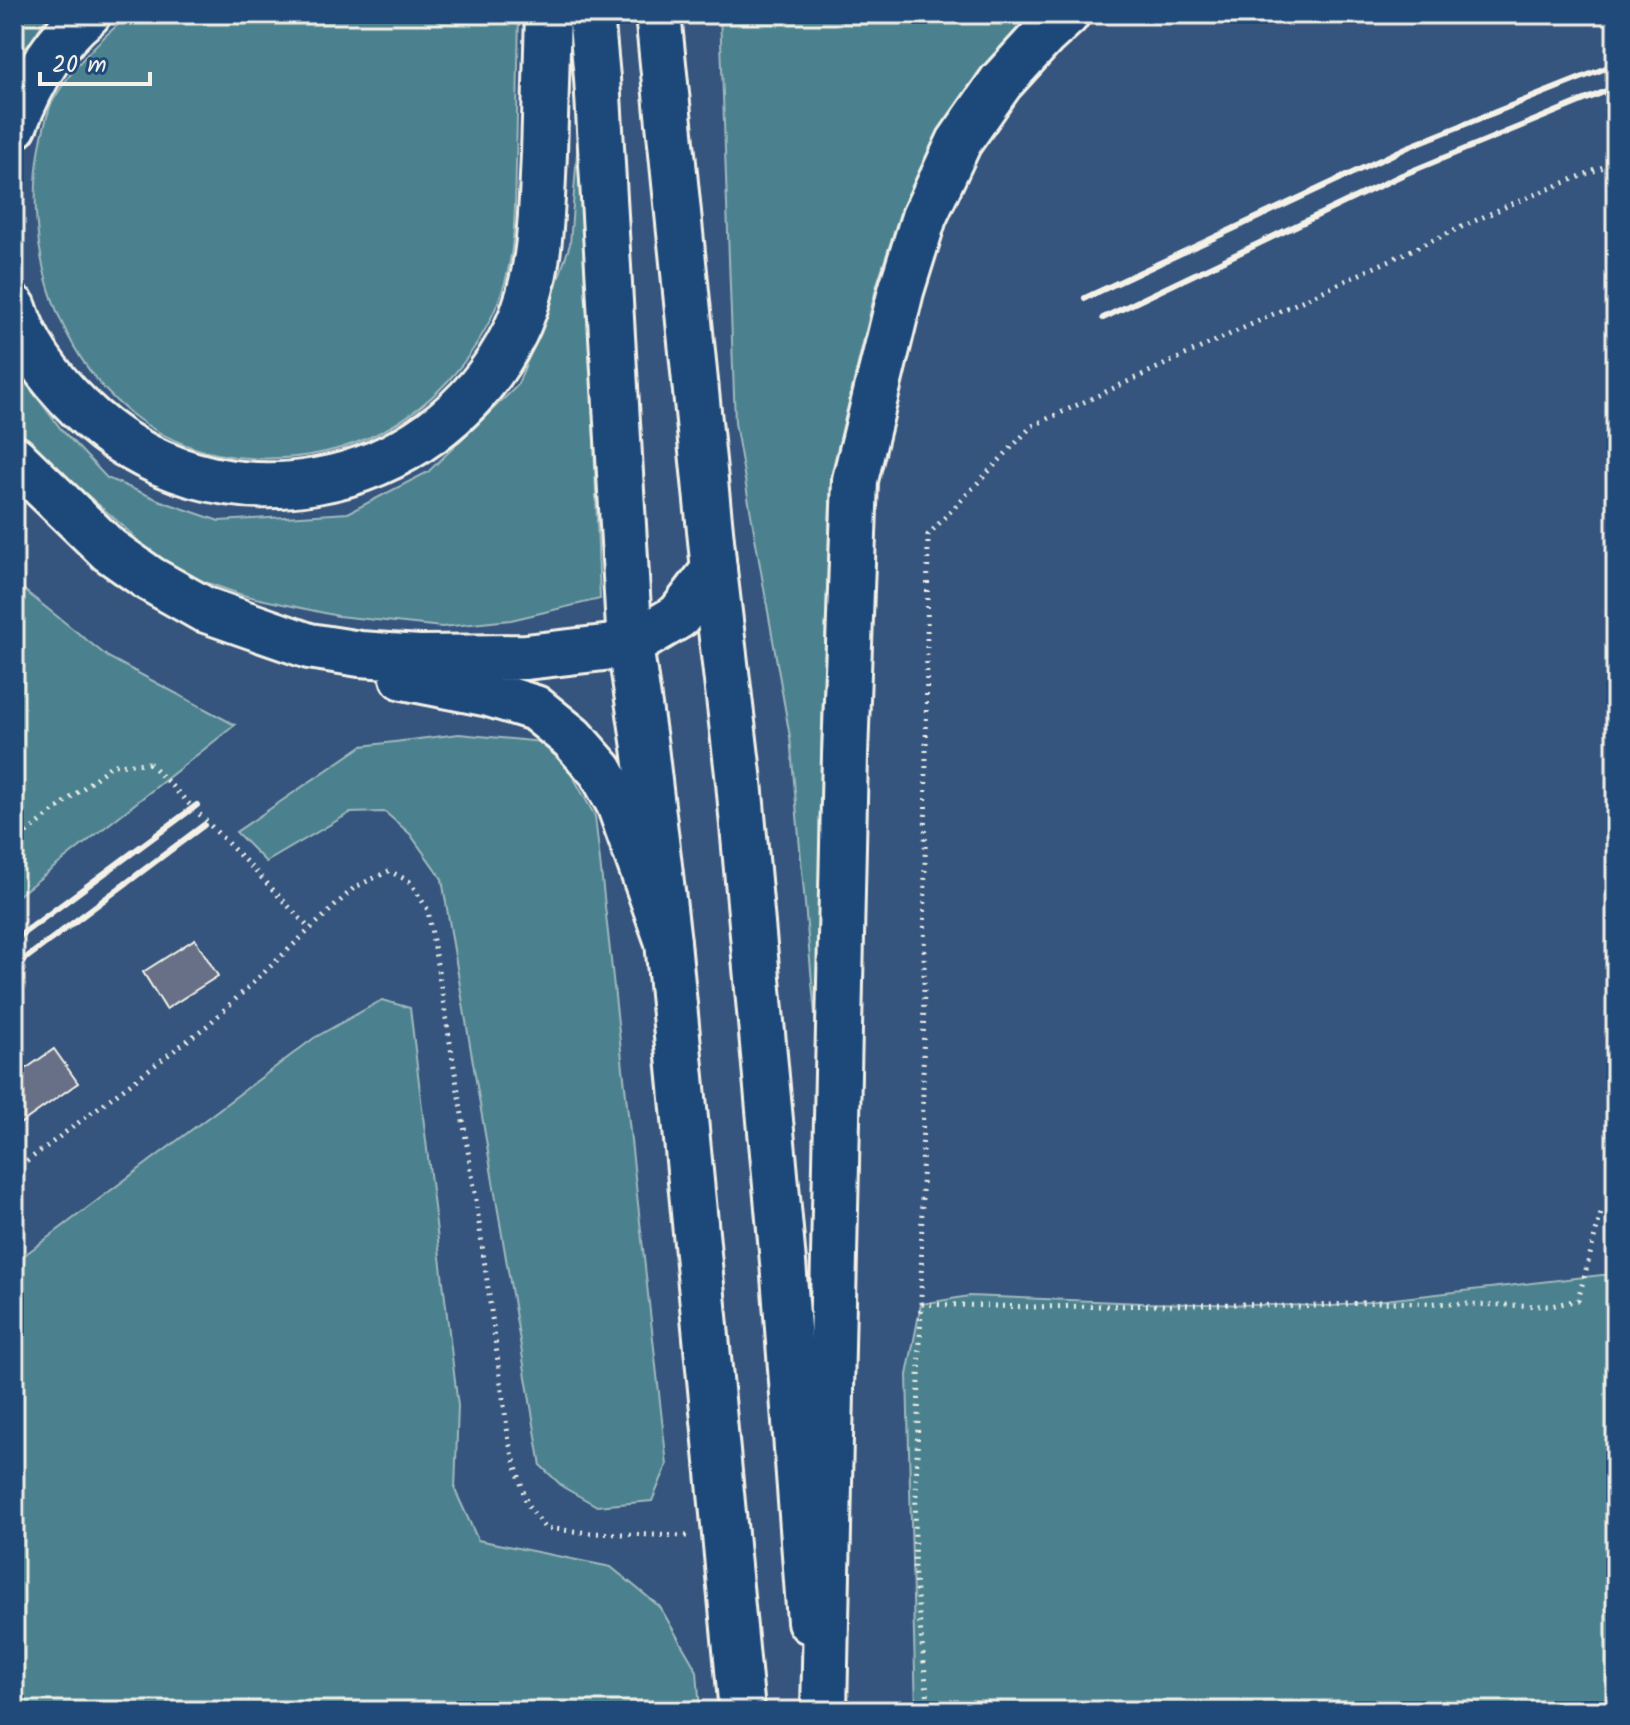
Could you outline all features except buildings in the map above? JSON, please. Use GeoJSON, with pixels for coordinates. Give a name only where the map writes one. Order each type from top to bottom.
{"type":"FeatureCollection","features":[{"type":"Feature","properties":{"kind":"main road"},"geometry":{"type":"LineString","coordinates":[[14,126],[26,94],[49,57],[88,14]]}},
{"type":"Feature","properties":{"kind":"main road"},"geometry":{"type":"LineString","coordinates":[[14,308],[37,357],[68,397],[99,428],[144,457],[183,473],[227,484],[278,486],[329,480],[373,466],[413,445],[456,412],[489,375],[515,332],[529,297],[538,257],[542,208],[548,14]]}},
{"type":"Feature","properties":{"kind":"main road"},"geometry":{"type":"LineString","coordinates":[[591,14],[630,645],[668,942],[742,1711]]}},
{"type":"Feature","properties":{"kind":"main road"},"geometry":{"type":"LineString","coordinates":[[658,14],[714,570],[739,782],[783,1262],[816,1711]]}},
{"type":"Feature","properties":{"kind":"main road"},"geometry":{"type":"LineString","coordinates":[[824,1711],[845,755],[855,480],[901,291],[924,217],[959,142],[1001,82],[1067,14]]}},
{"type":"Feature","properties":{"kind":"main road"},"geometry":{"type":"LineString","coordinates":[[14,458],[109,550],[150,579],[203,609],[368,671],[489,694],[535,708],[572,738],[601,771],[619,804],[668,942]]}},
{"type":"Feature","properties":{"kind":"main road"},"geometry":{"type":"LineString","coordinates":[[283,637],[322,648],[419,658],[526,657],[630,645],[679,616],[714,570]]}},
{"type":"Feature","properties":{"kind":"path"},"geometry":{"type":"LineString","coordinates":[[929,1711],[914,1568],[921,1304],[928,535],[1032,426],[1509,205],[1616,162]]}},
{"type":"Feature","properties":{"kind":"path"},"geometry":{"type":"LineString","coordinates":[[14,843],[112,765],[149,763],[309,928]]}},
{"type":"Feature","properties":{"kind":"path"},"geometry":{"type":"LineString","coordinates":[[14,1171],[208,1025],[355,887],[389,871],[409,881],[428,910],[475,1193],[509,1442],[527,1504],[545,1528],[591,1533],[724,1536]]}},
{"type":"Feature","properties":{"kind":"path"},"geometry":{"type":"LineString","coordinates":[[921,1304],[1018,1307],[1226,1304],[1300,1307],[1377,1302],[1551,1306],[1578,1300],[1601,1213]]}},
{"type":"Feature","properties":{"kind":"green space"},"geometry":{"type":"Polygon","coordinates":[[[14,14],[51,14],[14,70],[14,14]]]}},
{"type":"Feature","properties":{"kind":"green space"},"geometry":{"type":"Polygon","coordinates":[[[131,14],[519,14],[515,213],[507,277],[493,314],[470,354],[439,390],[403,419],[367,439],[334,450],[300,457],[248,458],[189,446],[139,420],[98,381],[67,334],[46,279],[36,221],[38,162],[51,104],[59,91],[86,55],[131,14]]]}},
{"type":"Feature","properties":{"kind":"green space"},"geometry":{"type":"Polygon","coordinates":[[[720,14],[1031,14],[982,67],[939,130],[902,208],[877,284],[831,477],[821,755],[828,1160],[790,737],[735,423],[720,14]]]}},
{"type":"Feature","properties":{"kind":"green space"},"geometry":{"type":"Polygon","coordinates":[[[581,101],[600,599],[511,620],[442,627],[338,616],[242,595],[188,576],[155,558],[14,431],[14,367],[61,429],[107,478],[219,521],[348,513],[428,472],[517,386],[546,316],[570,244],[581,101]]]}},
{"type":"Feature","properties":{"kind":"green space"},"geometry":{"type":"Polygon","coordinates":[[[14,582],[108,657],[235,725],[14,899],[14,582]]]}},
{"type":"Feature","properties":{"kind":"green space"},"geometry":{"type":"Polygon","coordinates":[[[459,734],[542,742],[570,771],[595,816],[667,1465],[652,1501],[597,1506],[563,1487],[541,1466],[442,879],[410,834],[385,812],[350,813],[266,862],[236,832],[362,746],[459,734]]]}},
{"type":"Feature","properties":{"kind":"green space"},"geometry":{"type":"Polygon","coordinates":[[[382,1000],[410,1008],[458,1406],[455,1490],[478,1540],[611,1567],[660,1607],[697,1671],[700,1711],[14,1711],[14,1263],[314,1038],[382,1000]]]}},
{"type":"Feature","properties":{"kind":"green space"},"geometry":{"type":"Polygon","coordinates":[[[1616,1275],[1616,1711],[916,1711],[907,1375],[921,1304],[969,1296],[1333,1306],[1616,1275]]]}},
{"type":"Feature","properties":{"kind":"railway"},"geometry":{"type":"LineString","coordinates":[[1085,298],[1408,147],[1616,64]]}},
{"type":"Feature","properties":{"kind":"railway"},"geometry":{"type":"LineString","coordinates":[[1103,318],[1402,175],[1616,87]]}},
{"type":"Feature","properties":{"kind":"railway"},"geometry":{"type":"LineString","coordinates":[[14,940],[197,805]]}},
{"type":"Feature","properties":{"kind":"railway"},"geometry":{"type":"LineString","coordinates":[[14,967],[204,825]]}}]}
